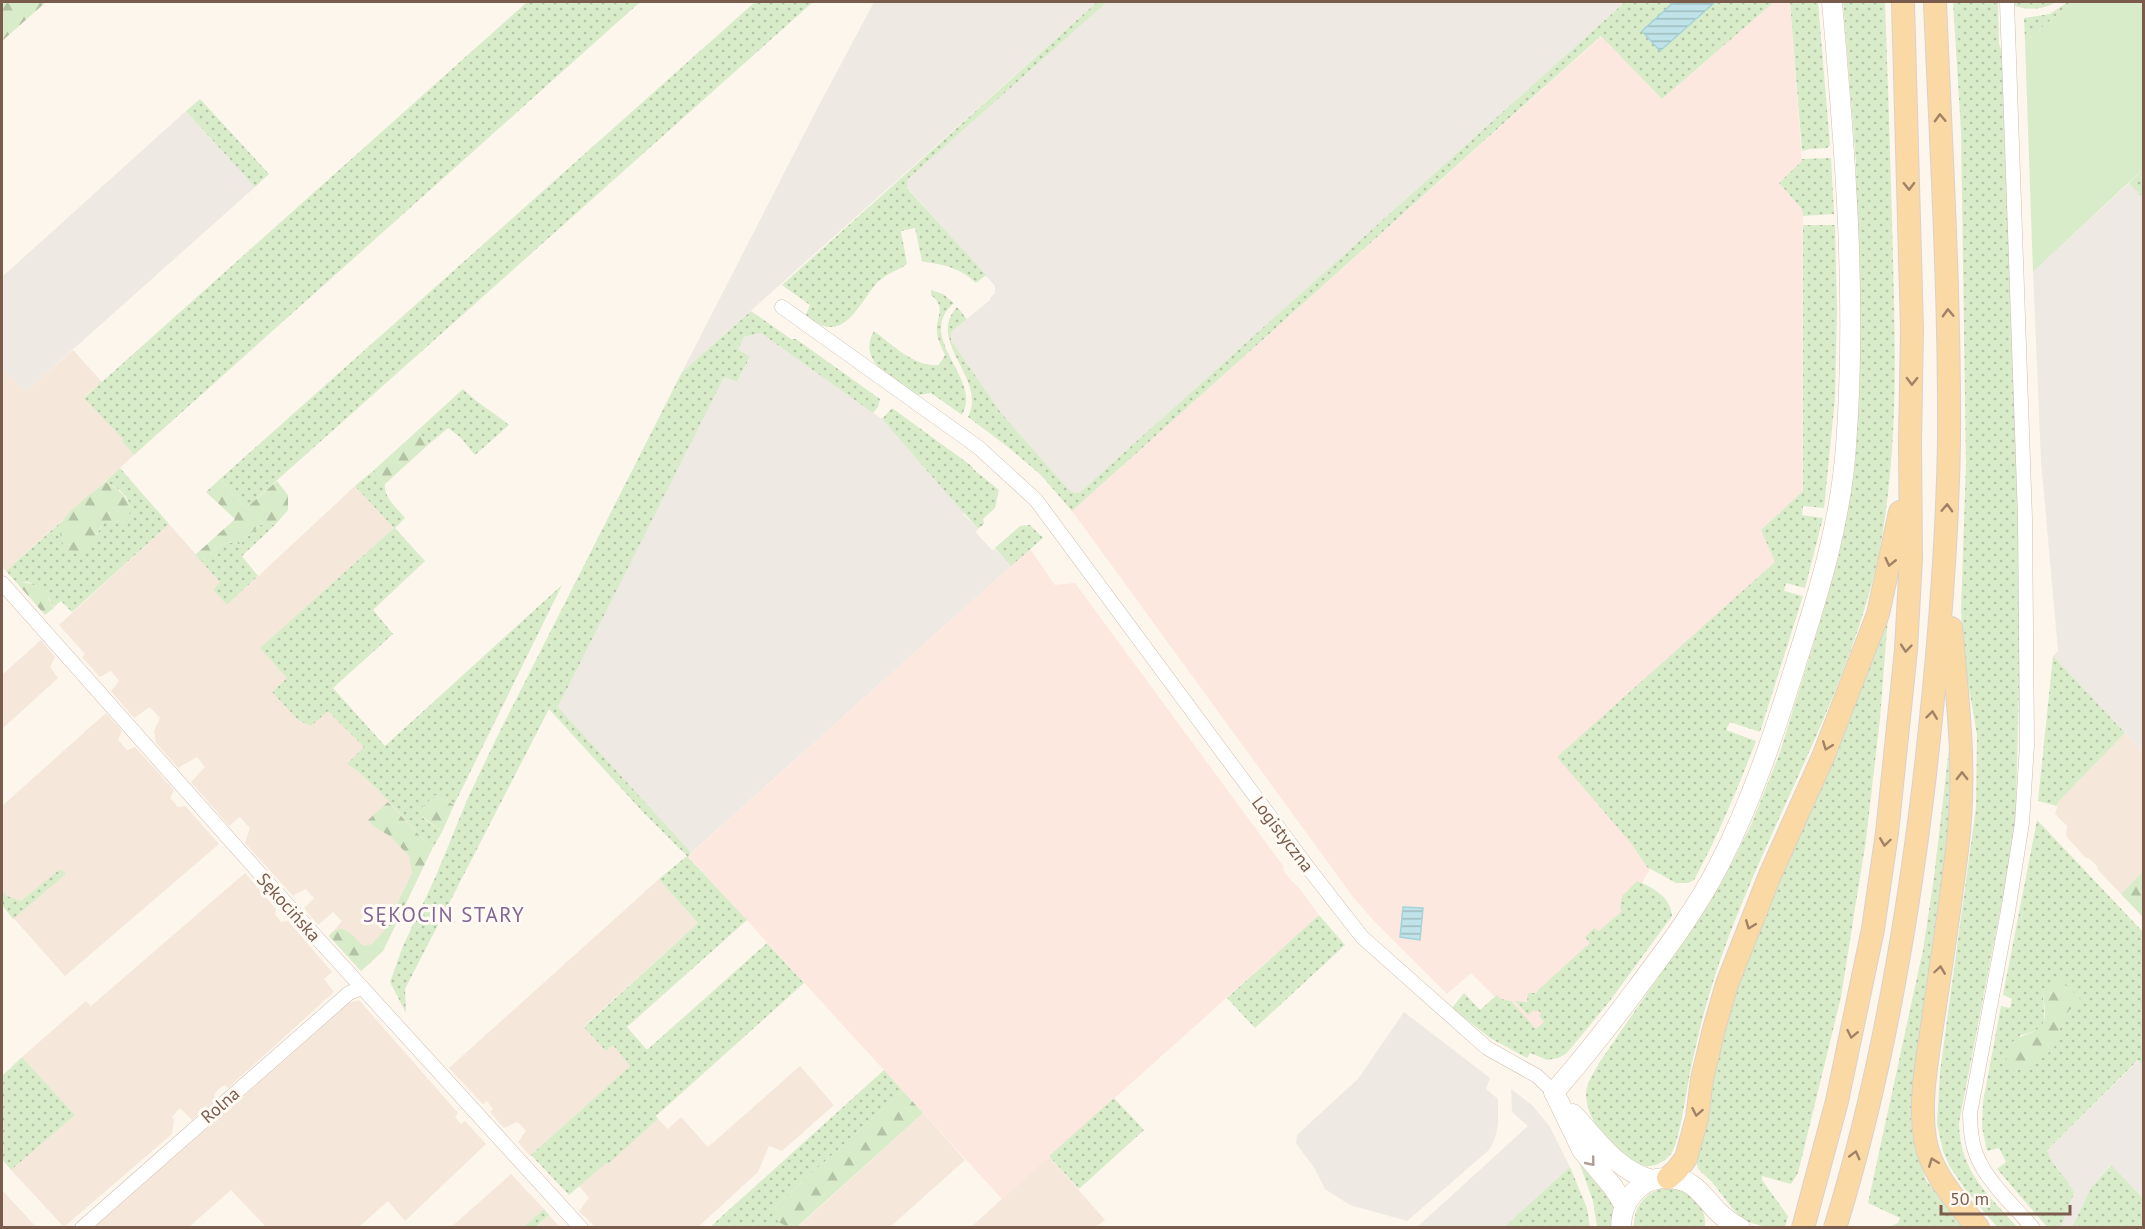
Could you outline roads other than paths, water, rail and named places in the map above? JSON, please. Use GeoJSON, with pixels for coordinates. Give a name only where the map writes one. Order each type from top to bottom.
{"type":"FeatureCollection","features":[{"type":"Feature","properties":{"kind":"main road"},"geometry":{"type":"LineString","coordinates":[[1803,1227],[1837,1101],[1873,929],[1887,833],[1909,606],[1912,329],[1903,2]]}},
{"type":"Feature","properties":{"kind":"main road"},"geometry":{"type":"LineString","coordinates":[[1838,1220],[1880,1055],[1906,913],[1938,657],[1945,566],[1949,443],[1948,322],[1935,2]]}},
{"type":"Feature","properties":{"kind":"main road"},"geometry":{"type":"LineString","coordinates":[[1661,1179],[1677,1170],[1686,1158],[1697,1118],[1702,1079],[1727,984],[1770,875],[1823,757],[1878,614],[1900,512],[1910,442]]}},
{"type":"Feature","properties":{"kind":"main road"},"geometry":{"type":"LineString","coordinates":[[1945,566],[1961,730],[1962,795],[1958,848],[1924,1082],[1924,1122],[1932,1165],[1946,1188],[1978,1227]]}},
{"type":"Feature","properties":{"kind":"street"},"geometry":{"type":"LineString","coordinates":[[1554,1092],[1660,957],[1718,866],[1746,807],[1772,739],[1810,621],[1830,549],[1840,498],[1846,447],[1850,335],[1846,167],[1833,2]]}},
{"type":"Feature","properties":{"kind":"street"},"geometry":{"type":"LineString","coordinates":[[2007,2],[2025,518],[2027,745],[2022,823],[1970,1113],[1975,1154],[1984,1171],[2033,1227]]}},
{"type":"Feature","properties":{"kind":"street","name":"Logistyczna"},"geometry":{"type":"LineString","coordinates":[[782,307],[978,447],[1036,500],[1060,529],[1306,866],[1362,937],[1487,1048],[1537,1076],[1554,1092]]}},
{"type":"Feature","properties":{"kind":"street","name":"Sękocińska"},"geometry":{"type":"LineString","coordinates":[[2,583],[362,988],[581,1227]]}},
{"type":"Feature","properties":{"kind":"street","name":"Rolna"},"geometry":{"type":"LineString","coordinates":[[82,1227],[349,993],[362,988]]}},
{"type":"Feature","properties":{"kind":"street"},"geometry":{"type":"LineString","coordinates":[[1554,1092],[1604,1149],[1632,1172],[1661,1179]]}},
{"type":"Feature","properties":{"kind":"street"},"geometry":{"type":"LineString","coordinates":[[1554,1092],[1582,1150],[1613,1187],[1625,1206]]}},
{"type":"Feature","properties":{"kind":"street"},"geometry":{"type":"LineString","coordinates":[[1621,1227],[1625,1206],[1640,1186],[1661,1179],[1676,1178],[1705,1194],[1716,1219],[1726,1220],[1740,1227]]}},
{"type":"Feature","properties":{"kind":"water"},"geometry":{"type":"Polygon","coordinates":[[[1674,2],[1715,2],[1660,51],[1642,31],[1674,2]]]}},
{"type":"Feature","properties":{"kind":"water"},"geometry":{"type":"Polygon","coordinates":[[[1403,907],[1423,908],[1420,940],[1400,937],[1403,907]]]}},
{"type":"Feature","properties":{"kind":"district","name":"SĘKOCIN STARY"},"geometry":{"type":"Point","coordinates":[444,914]}}]}
